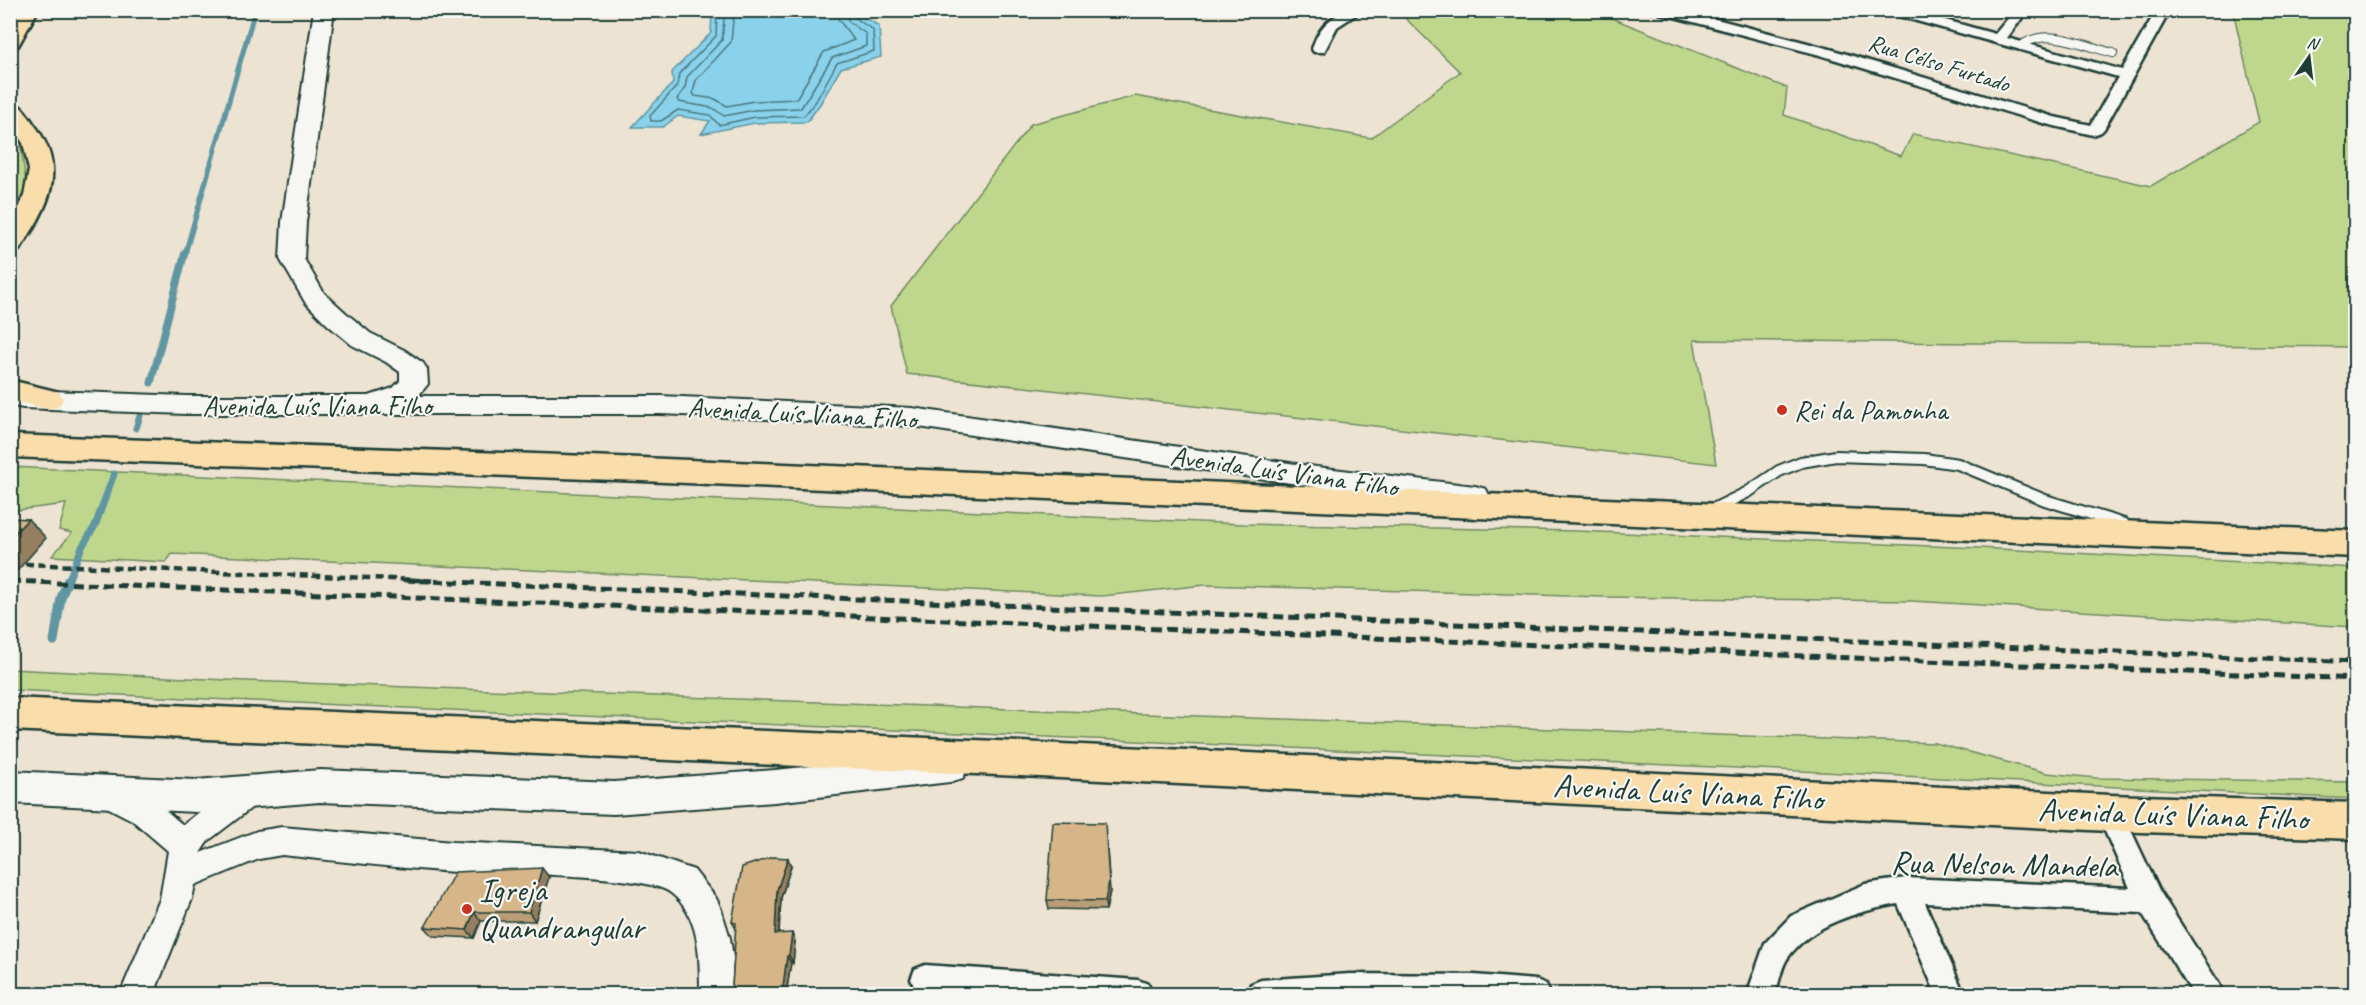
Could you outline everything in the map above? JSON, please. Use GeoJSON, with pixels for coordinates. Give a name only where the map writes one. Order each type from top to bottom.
{"type":"FeatureCollection","features":[{"type":"Feature","properties":{"kind":"main road"},"geometry":{"type":"LineString","coordinates":[[10,41],[28,10]]}},
{"type":"Feature","properties":{"kind":"main road"},"geometry":{"type":"LineString","coordinates":[[324,10],[294,222],[292,259],[314,297],[337,319],[361,339],[395,356],[413,369],[414,384],[403,394],[364,406]]}},
{"type":"Feature","properties":{"kind":"main road"},"geometry":{"type":"LineString","coordinates":[[10,108],[35,142],[41,169],[40,189],[31,212],[10,244]]}},
{"type":"Feature","properties":{"kind":"main road"},"geometry":{"type":"LineString","coordinates":[[10,390],[53,399]]}},
{"type":"Feature","properties":{"kind":"main road","name":"Avenida Luís Viana Filho"},"geometry":{"type":"LineString","coordinates":[[10,399],[186,405],[661,405],[912,417],[1317,477],[1588,511]]}},
{"type":"Feature","properties":{"kind":"main road","name":"Avenida Luís Viana Filho"},"geometry":{"type":"LineString","coordinates":[[10,446],[2152,533],[2355,544]]}},
{"type":"Feature","properties":{"kind":"main road","name":"Avenida Luís Viana Filho"},"geometry":{"type":"LineString","coordinates":[[10,714],[1020,759],[2110,813],[2355,821]]}},
{"type":"Feature","properties":{"kind":"main road","name":"Avenida Luís Viana Filho"},"geometry":{"type":"LineString","coordinates":[[10,787],[185,796],[321,786],[614,798],[775,786],[1020,759]]}},
{"type":"Feature","properties":{"kind":"street"},"geometry":{"type":"LineString","coordinates":[[1319,50],[1323,32],[1328,26],[1357,10]]}},
{"type":"Feature","properties":{"kind":"street","name":"Rua Célso Furtado"},"geometry":{"type":"LineString","coordinates":[[1664,10],[1825,52],[2072,127],[2096,129],[2127,75]]}},
{"type":"Feature","properties":{"kind":"street"},"geometry":{"type":"LineString","coordinates":[[1893,10],[2127,75],[2161,14]]}},
{"type":"Feature","properties":{"kind":"street"},"geometry":{"type":"LineString","coordinates":[[1998,40],[2022,10]]}},
{"type":"Feature","properties":{"kind":"street"},"geometry":{"type":"LineString","coordinates":[[108,792],[143,810],[182,861]]}},
{"type":"Feature","properties":{"kind":"street"},"geometry":{"type":"LineString","coordinates":[[137,994],[176,898],[182,861],[197,831],[248,792]]}},
{"type":"Feature","properties":{"kind":"street"},"geometry":{"type":"LineString","coordinates":[[2110,813],[2150,901],[2209,994]]}},
{"type":"Feature","properties":{"kind":"street"},"geometry":{"type":"LineString","coordinates":[[182,861],[282,842],[453,857],[639,867],[682,881],[704,909],[713,938],[717,994]]}},
{"type":"Feature","properties":{"kind":"street"},"geometry":{"type":"LineString","coordinates":[[1906,890],[1950,994]]}},
{"type":"Feature","properties":{"kind":"street","name":"Rua Nelson Mandela"},"geometry":{"type":"LineString","coordinates":[[1761,994],[1775,952],[1801,925],[1865,897],[1906,890],[2150,901]]}},
{"type":"Feature","properties":{"kind":"street"},"geometry":{"type":"LineString","coordinates":[[926,979],[1138,994]]}},
{"type":"Feature","properties":{"kind":"street"},"geometry":{"type":"LineString","coordinates":[[1261,994],[1350,987],[1536,994]]}},
{"type":"Feature","properties":{"kind":"lane"},"geometry":{"type":"LineString","coordinates":[[2021,46],[2033,38],[2044,38],[2113,53]]}},
{"type":"Feature","properties":{"kind":"lane"},"geometry":{"type":"LineString","coordinates":[[1698,516],[1748,492],[1779,471],[1801,462],[1836,456],[1924,459],[1958,464],[2045,500],[2152,533]]}},
{"type":"Feature","properties":{"kind":"green space"},"geometry":{"type":"Polygon","coordinates":[[[1410,11],[1594,11],[1787,88],[1784,115],[1901,156],[1913,134],[2151,186],[2259,122],[2233,11],[2355,11],[2355,347],[1694,340],[1716,464],[907,374],[891,306],[1031,124],[1135,96],[1371,138],[1460,72],[1400,13],[1410,11]]]}},
{"type":"Feature","properties":{"kind":"green space"},"geometry":{"type":"Polygon","coordinates":[[[10,129],[21,148],[27,189],[11,226],[17,190],[16,184],[11,181],[10,129]]]}},
{"type":"Feature","properties":{"kind":"green space"},"geometry":{"type":"Polygon","coordinates":[[[11,467],[1243,524],[1576,531],[1978,548],[2355,568],[2355,627],[1912,601],[1604,597],[1205,585],[1102,596],[172,554],[166,562],[52,556],[72,533],[59,530],[66,504],[11,511],[11,467]]]}},
{"type":"Feature","properties":{"kind":"green space"},"geometry":{"type":"Polygon","coordinates":[[[10,669],[246,681],[1935,743],[2047,773],[2096,778],[2355,782],[2355,799],[1823,772],[11,690],[10,669]]]}},
{"type":"Feature","properties":{"kind":"water"},"geometry":{"type":"Polygon","coordinates":[[[712,11],[854,11],[879,26],[881,57],[841,68],[807,122],[755,123],[701,134],[710,121],[678,116],[663,127],[632,127],[673,83],[672,72],[711,33],[712,11]]]}},
{"type":"Feature","properties":{"kind":"building"},"geometry":{"type":"Polygon","coordinates":[[[10,518],[28,519],[10,538],[10,518]]]}},
{"type":"Feature","properties":{"kind":"building"},"geometry":{"type":"Polygon","coordinates":[[[1053,822],[1105,823],[1109,882],[1105,901],[1047,900],[1053,822]]]}},
{"type":"Feature","properties":{"kind":"building"},"geometry":{"type":"Polygon","coordinates":[[[773,857],[788,858],[777,890],[775,934],[792,933],[782,994],[722,994],[723,989],[732,987],[736,923],[732,922],[742,867],[773,857]]]}},
{"type":"Feature","properties":{"kind":"building"},"geometry":{"type":"Polygon","coordinates":[[[542,868],[529,912],[474,912],[467,930],[425,927],[455,872],[542,868]]]}},
{"type":"Feature","properties":{"kind":"waterway"},"geometry":{"type":"LineString","coordinates":[[185,254],[255,10]]}},
{"type":"Feature","properties":{"kind":"waterway"},"geometry":{"type":"LineString","coordinates":[[151,383],[185,252]]}},
{"type":"Feature","properties":{"kind":"waterway"},"geometry":{"type":"LineString","coordinates":[[136,428],[140,416]]}},
{"type":"Feature","properties":{"kind":"waterway"},"geometry":{"type":"LineString","coordinates":[[68,581],[82,547],[95,526],[114,474]]}},
{"type":"Feature","properties":{"kind":"waterway"},"geometry":{"type":"LineString","coordinates":[[54,641],[61,598],[68,580]]}},
{"type":"Feature","properties":{"kind":"railway"},"geometry":{"type":"LineString","coordinates":[[25,564],[441,581]]}},
{"type":"Feature","properties":{"kind":"railway"},"geometry":{"type":"LineString","coordinates":[[405,580],[2356,662]]}},
{"type":"Feature","properties":{"kind":"railway"},"geometry":{"type":"LineString","coordinates":[[22,581],[11,581],[2356,679]]}},
{"type":"Feature","properties":{"kind":"place","name":"Rei da Pamonha"},"geometry":{"type":"Point","coordinates":[1782,410]}},
{"type":"Feature","properties":{"kind":"place","name":"Igreja Quandrangular"},"geometry":{"type":"Point","coordinates":[467,909]}}]}
